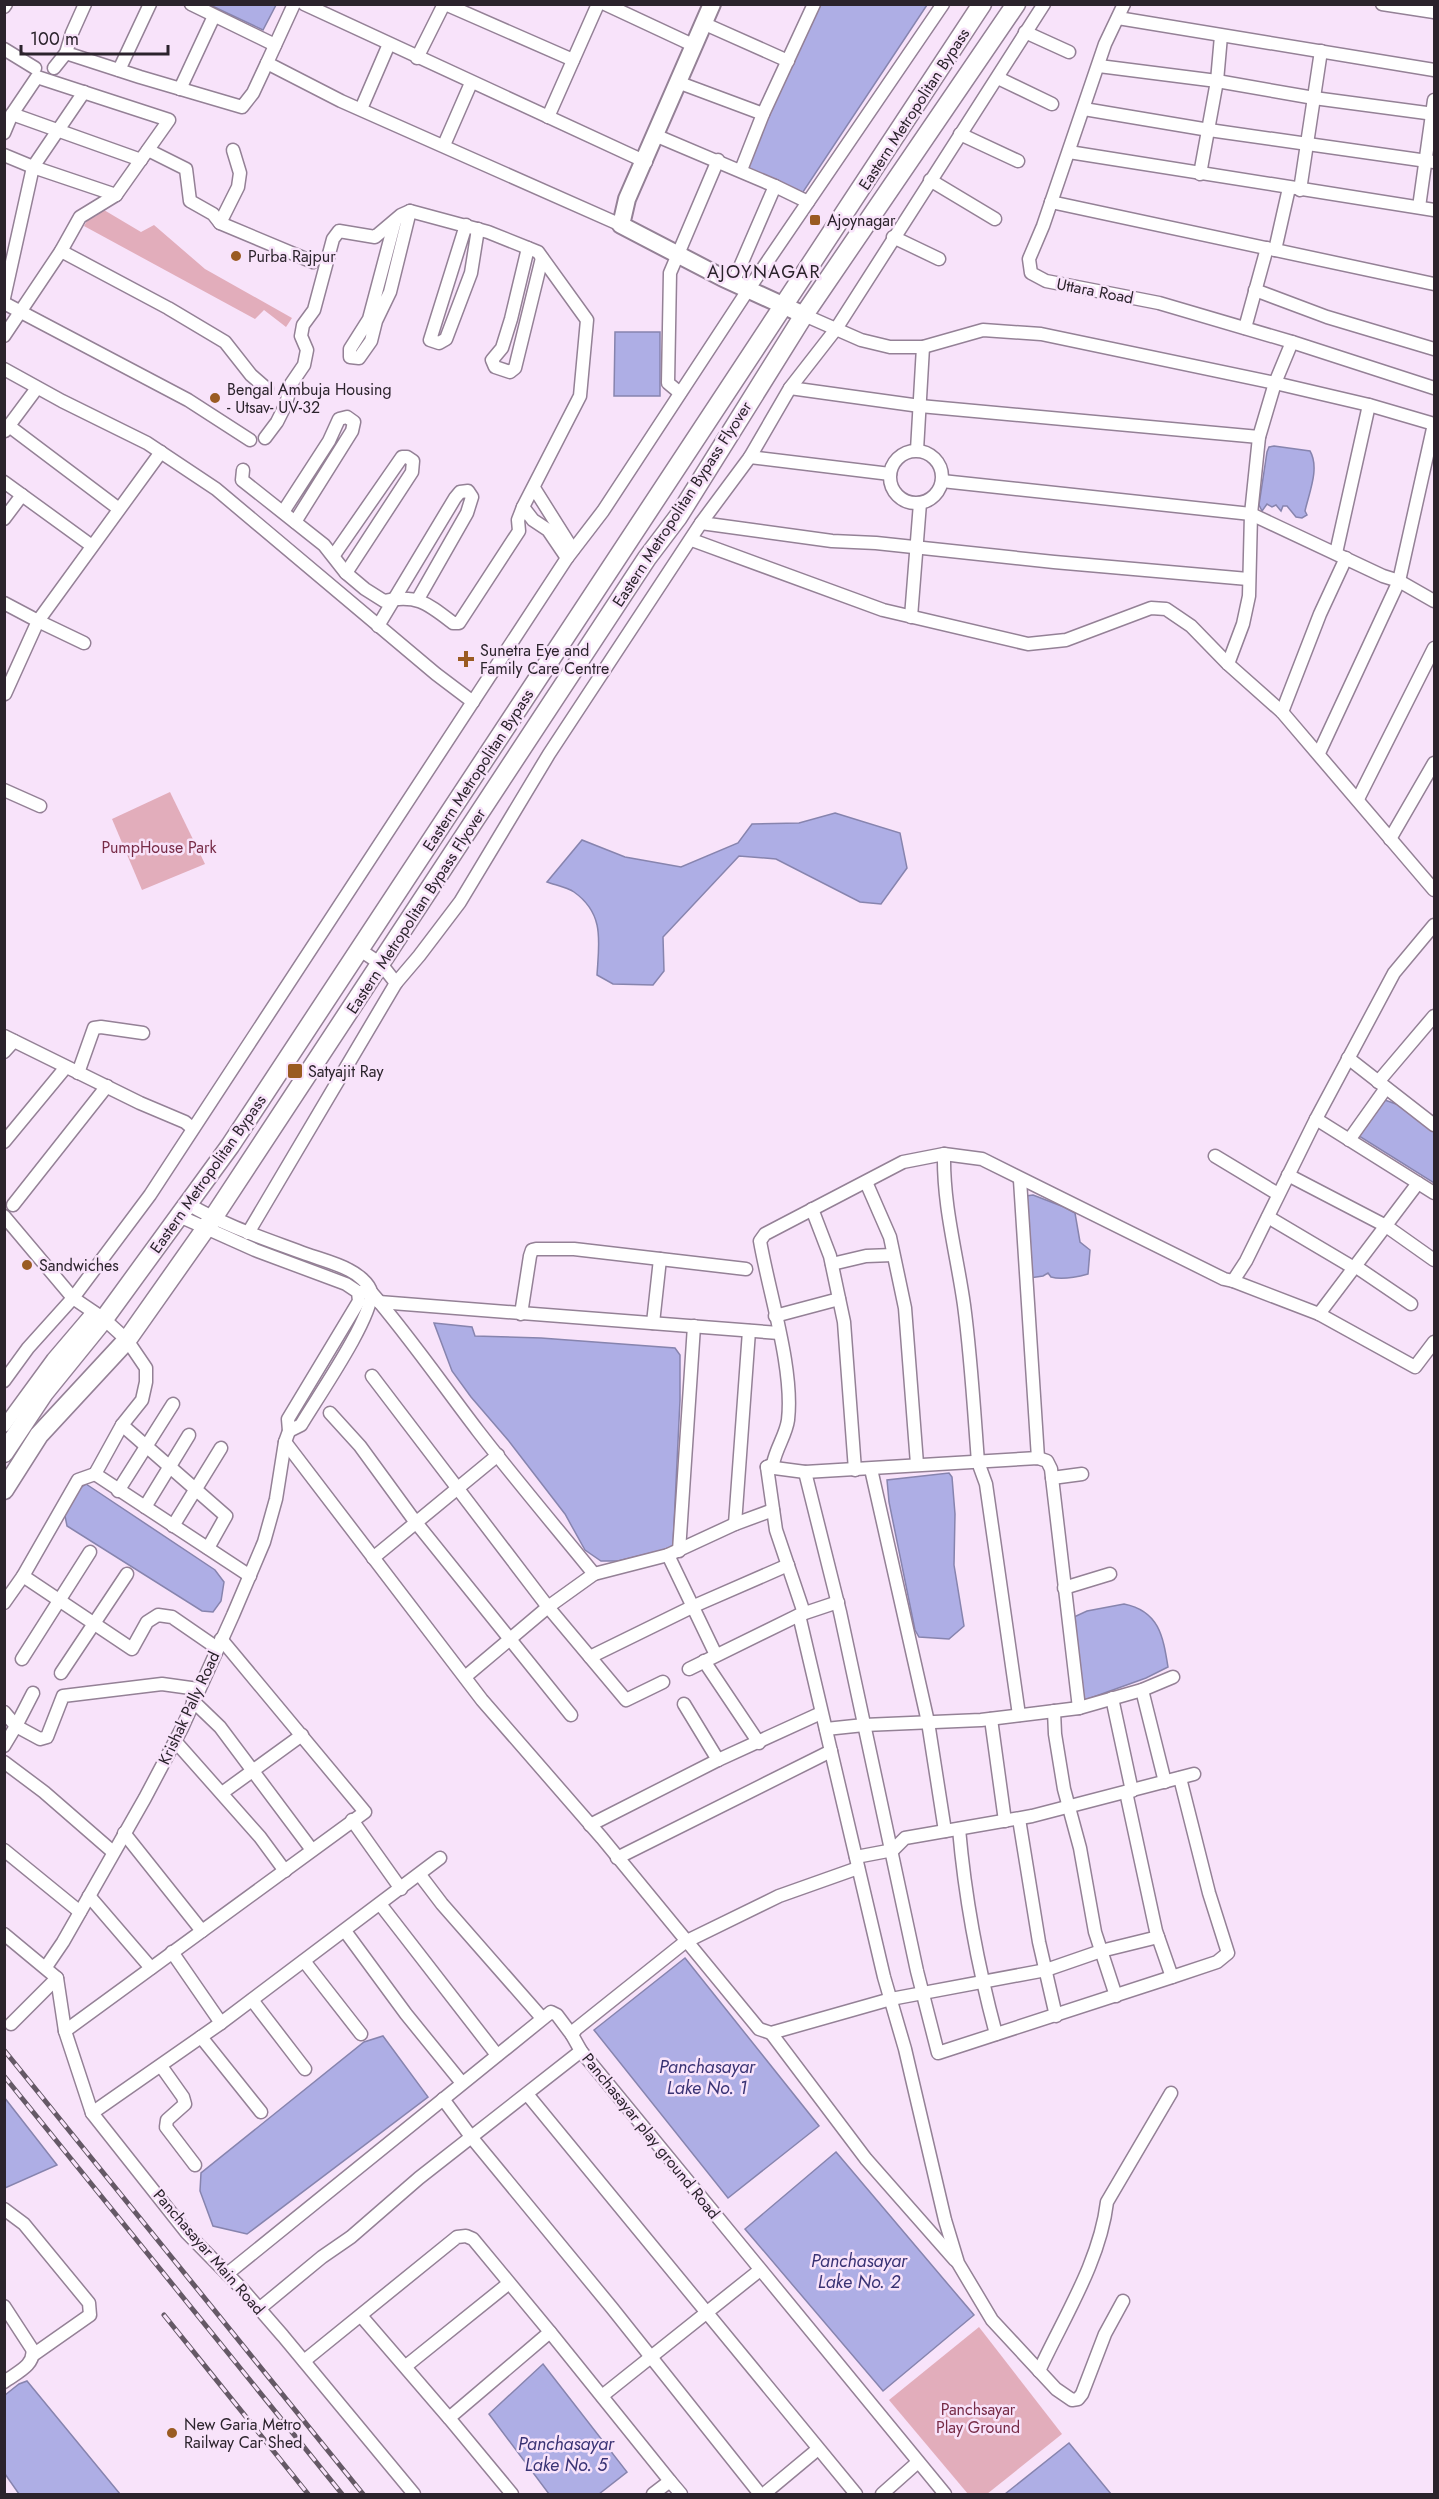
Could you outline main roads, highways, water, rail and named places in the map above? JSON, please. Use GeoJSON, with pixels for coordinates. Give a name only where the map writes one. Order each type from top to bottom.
{"type":"FeatureCollection","features":[{"type":"Feature","properties":{"kind":"main road"},"geometry":{"type":"LineString","coordinates":[[712,4],[646,162],[627,199],[621,225],[783,307],[804,315]]}},
{"type":"Feature","properties":{"kind":"main road","name":"Eastern Metropolitan Bypass"},"geometry":{"type":"LineString","coordinates":[[4,1453],[98,1316],[184,1210],[233,1142],[982,4]]}},
{"type":"Feature","properties":{"kind":"main road","name":"Eastern Metropolitan Bypass"},"geometry":{"type":"LineString","coordinates":[[804,315],[1016,4]]}},
{"type":"Feature","properties":{"kind":"main road","name":"Eastern Metropolitan Bypass Flyover"},"geometry":{"type":"LineString","coordinates":[[4,1490],[39,1435],[127,1340],[209,1224],[646,558],[678,517],[804,315]]}},
{"type":"Feature","properties":{"kind":"water"},"geometry":{"type":"Polygon","coordinates":[[[210,5],[276,5],[263,30],[210,5]]]}},
{"type":"Feature","properties":{"kind":"water"},"geometry":{"type":"Polygon","coordinates":[[[813,5],[927,5],[797,201],[744,169],[813,5]]]}},
{"type":"Feature","properties":{"kind":"water"},"geometry":{"type":"Polygon","coordinates":[[[615,332],[660,332],[660,396],[614,396],[615,332]]]}},
{"type":"Feature","properties":{"kind":"water"},"geometry":{"type":"Polygon","coordinates":[[[1269,447],[1310,451],[1313,458],[1314,473],[1305,511],[1307,515],[1302,518],[1296,517],[1287,506],[1283,506],[1281,511],[1276,505],[1272,507],[1267,504],[1262,511],[1259,505],[1267,452],[1269,447]]]}},
{"type":"Feature","properties":{"kind":"water"},"geometry":{"type":"Polygon","coordinates":[[[835,813],[900,833],[907,868],[881,904],[860,902],[776,859],[739,856],[663,937],[664,971],[653,985],[613,984],[597,975],[598,929],[591,910],[574,892],[547,882],[582,840],[625,857],[681,867],[738,843],[752,824],[799,823],[835,813]]]}},
{"type":"Feature","properties":{"kind":"water"},"geometry":{"type":"Polygon","coordinates":[[[1382,1099],[1410,1109],[1434,1127],[1434,1183],[1359,1136],[1382,1099]]]}},
{"type":"Feature","properties":{"kind":"water"},"geometry":{"type":"Polygon","coordinates":[[[1033,1195],[1075,1213],[1080,1242],[1090,1250],[1088,1274],[1059,1278],[1051,1277],[1048,1273],[1030,1278],[1026,1196],[1033,1195]]]}},
{"type":"Feature","properties":{"kind":"water"},"geometry":{"type":"Polygon","coordinates":[[[434,1323],[472,1327],[475,1336],[541,1338],[675,1348],[680,1355],[680,1400],[673,1545],[667,1549],[618,1561],[601,1561],[585,1550],[565,1514],[452,1371],[434,1323]]]}},
{"type":"Feature","properties":{"kind":"water"},"geometry":{"type":"Polygon","coordinates":[[[949,1473],[952,1477],[955,1514],[954,1565],[964,1626],[949,1639],[919,1637],[915,1630],[889,1502],[887,1480],[949,1473]]]}},
{"type":"Feature","properties":{"kind":"water"},"geometry":{"type":"Polygon","coordinates":[[[86,1484],[215,1570],[224,1582],[221,1601],[213,1612],[202,1611],[67,1526],[64,1511],[78,1489],[86,1484]]]}},
{"type":"Feature","properties":{"kind":"water"},"geometry":{"type":"Polygon","coordinates":[[[1124,1604],[1145,1612],[1157,1626],[1164,1645],[1168,1667],[1146,1678],[1085,1700],[1075,1652],[1074,1617],[1087,1611],[1124,1604]]]}},
{"type":"Feature","properties":{"kind":"water","name":"Panchasayar Lake No. 1"},"geometry":{"type":"Polygon","coordinates":[[[685,1958],[819,2126],[728,2198],[594,2030],[685,1958]]]}},
{"type":"Feature","properties":{"kind":"water"},"geometry":{"type":"Polygon","coordinates":[[[383,2036],[428,2097],[247,2234],[213,2226],[200,2191],[201,2173],[364,2042],[383,2036]]]}},
{"type":"Feature","properties":{"kind":"water"},"geometry":{"type":"Polygon","coordinates":[[[4,2097],[57,2165],[5,2188],[4,2188],[4,2097]]]}},
{"type":"Feature","properties":{"kind":"water","name":"Panchasayar Lake No. 2"},"geometry":{"type":"Polygon","coordinates":[[[836,2152],[974,2315],[883,2391],[745,2229],[836,2152]]]}},
{"type":"Feature","properties":{"kind":"water","name":"Panchasayar Lake No. 5"},"geometry":{"type":"Polygon","coordinates":[[[543,2364],[627,2472],[599,2494],[549,2494],[489,2414],[543,2364]]]}},
{"type":"Feature","properties":{"kind":"water"},"geometry":{"type":"Polygon","coordinates":[[[27,2381],[120,2494],[19,2494],[5,2474],[5,2395],[27,2381]]]}},
{"type":"Feature","properties":{"kind":"water"},"geometry":{"type":"Polygon","coordinates":[[[1069,2443],[1111,2494],[1005,2494],[1069,2443]]]}},
{"type":"Feature","properties":{"kind":"railway"},"geometry":{"type":"LineString","coordinates":[[4,2050],[363,2494]]}},
{"type":"Feature","properties":{"kind":"railway"},"geometry":{"type":"LineString","coordinates":[[4,2076],[342,2494]]}},
{"type":"Feature","properties":{"kind":"railway"},"geometry":{"type":"LineString","coordinates":[[164,2315],[308,2494]]}},
{"type":"Feature","properties":{"kind":"place","name":"Ajoynagar"},"geometry":{"type":"Point","coordinates":[815,220]}},
{"type":"Feature","properties":{"kind":"place","name":"Purba Rajpur"},"geometry":{"type":"Point","coordinates":[236,256]}},
{"type":"Feature","properties":{"kind":"place","name":"Bengal Ambuja Housing - Utsav- UV-32"},"geometry":{"type":"Point","coordinates":[215,398]}},
{"type":"Feature","properties":{"kind":"place","name":"Sunetra Eye and Family Care Centre"},"geometry":{"type":"Point","coordinates":[466,659]}},
{"type":"Feature","properties":{"kind":"place","name":"Satyajit Ray"},"geometry":{"type":"Point","coordinates":[295,1071]}},
{"type":"Feature","properties":{"kind":"place","name":"Sandwiches"},"geometry":{"type":"Point","coordinates":[27,1265]}},
{"type":"Feature","properties":{"kind":"place","name":"New Garia Metro Railway Car Shed"},"geometry":{"type":"Point","coordinates":[172,2433]}},
{"type":"Feature","properties":{"kind":"district","name":"AJOYNAGAR"},"geometry":{"type":"Point","coordinates":[764,272]}},
{"type":"Feature","properties":{"kind":"park label","name":"PumpHouse Park"},"geometry":{"type":"Point","coordinates":[159,847]}},
{"type":"Feature","properties":{"kind":"park label","name":"Panchsayar Play Ground"},"geometry":{"type":"Point","coordinates":[978,2418]}}]}
